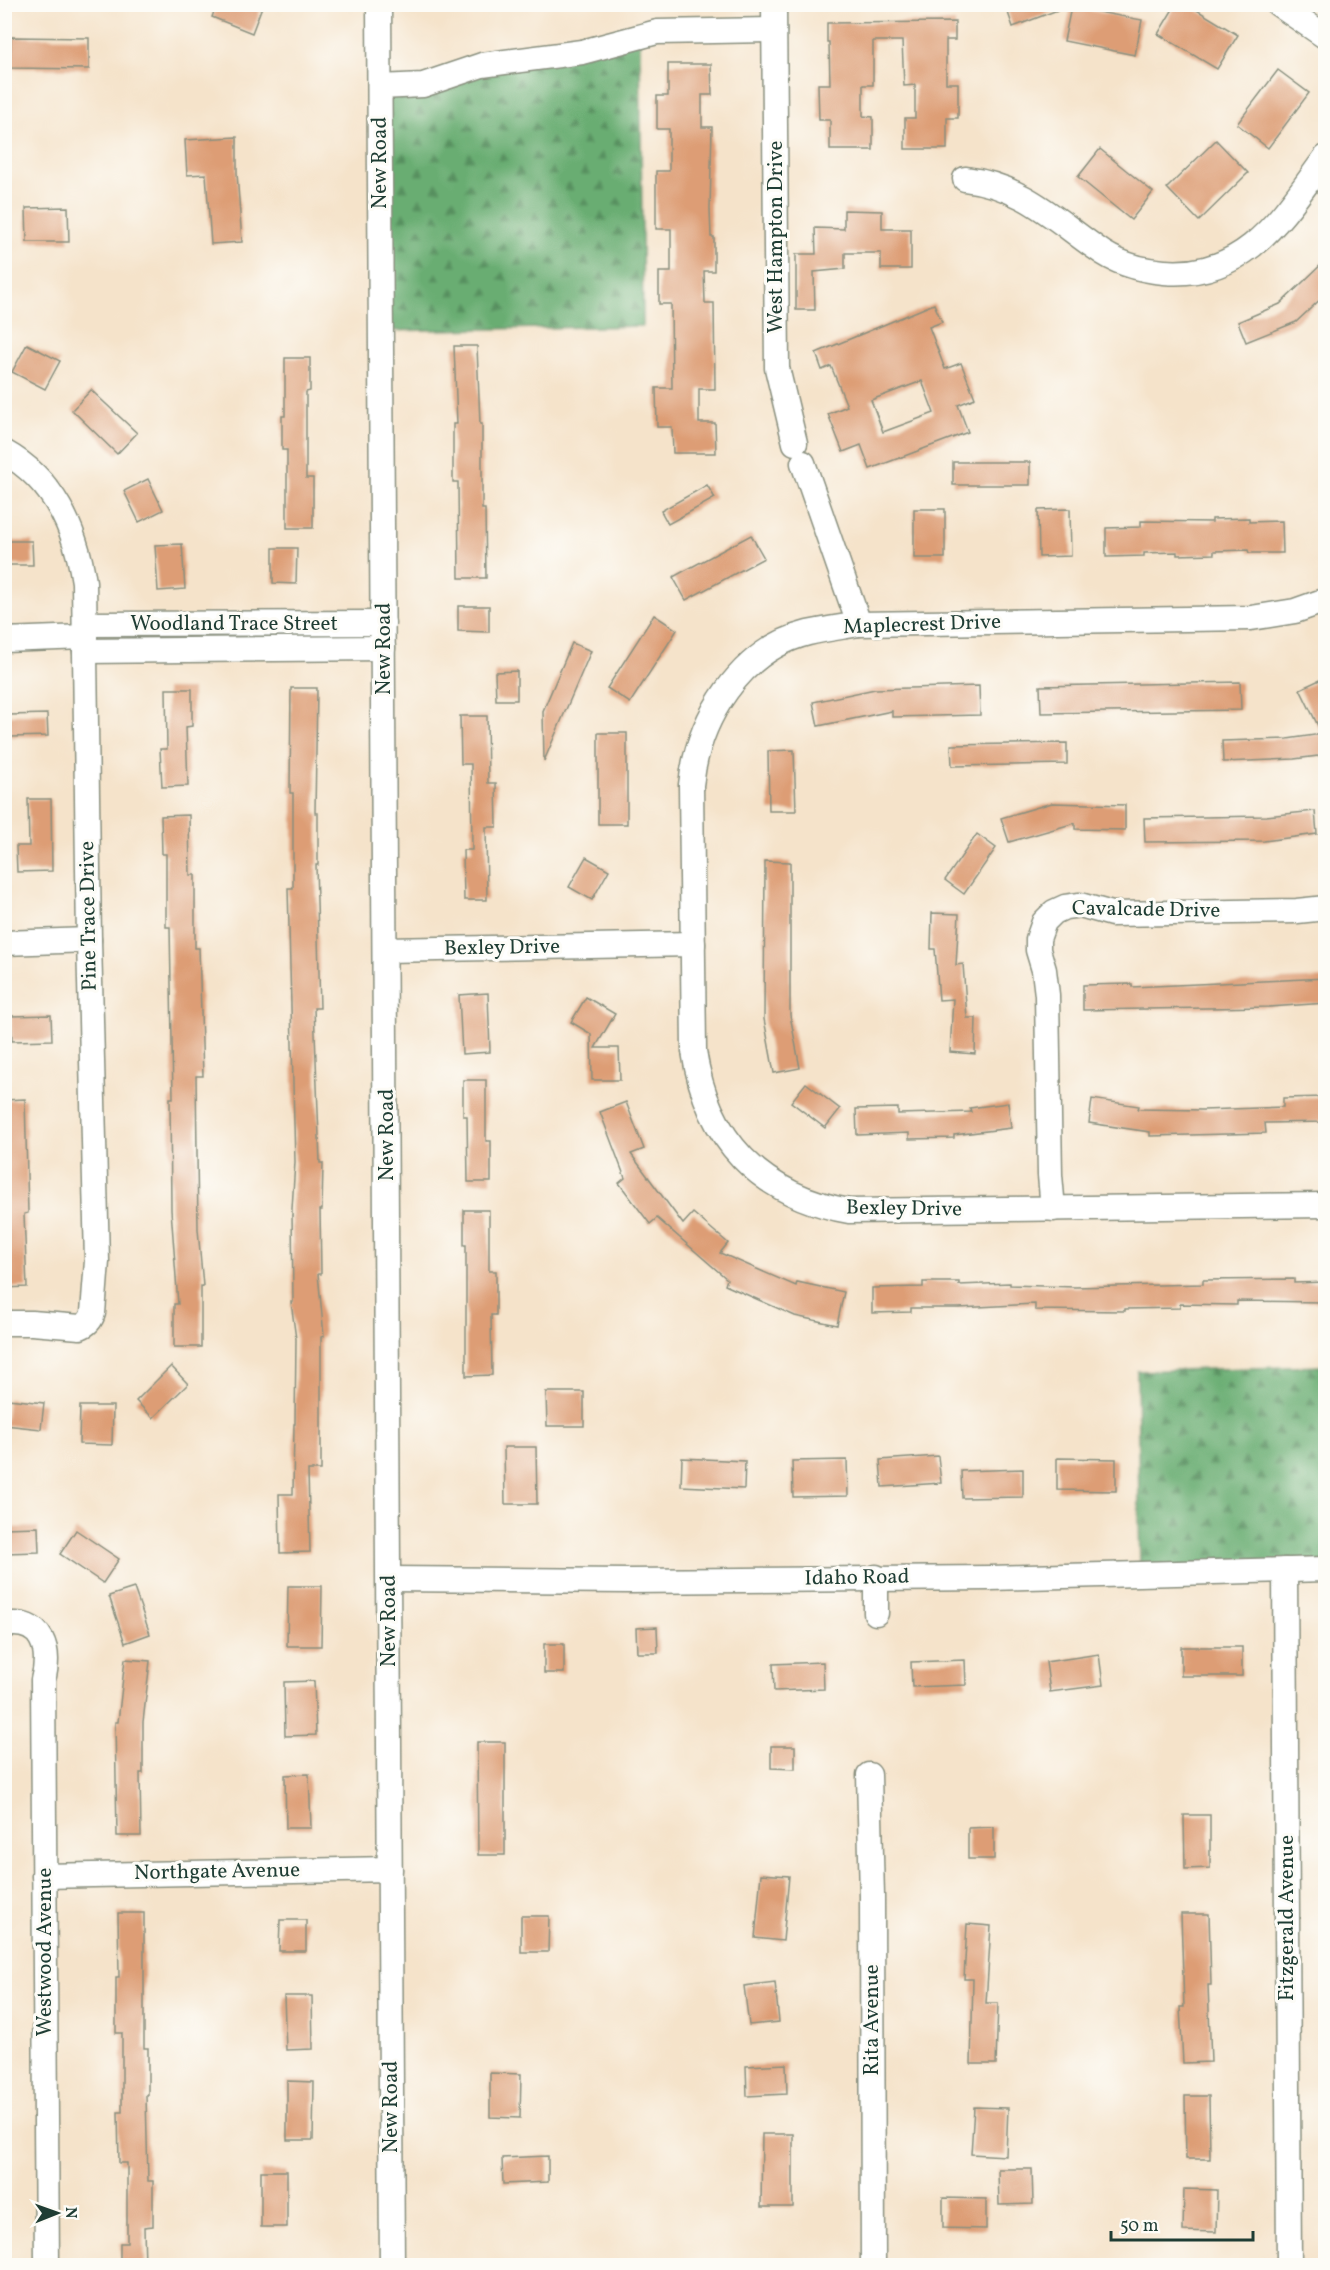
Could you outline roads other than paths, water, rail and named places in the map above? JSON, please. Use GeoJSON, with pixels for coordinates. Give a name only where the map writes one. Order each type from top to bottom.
{"type":"FeatureCollection","features":[{"type":"Feature","properties":{"kind":"street","name":"New Road"},"geometry":{"type":"LineString","coordinates":[[379,4],[392,2265]]}},
{"type":"Feature","properties":{"kind":"street","name":"West Hampton Drive"},"geometry":{"type":"LineString","coordinates":[[774,4],[777,368],[799,453],[859,624]]}},
{"type":"Feature","properties":{"kind":"street"},"geometry":{"type":"LineString","coordinates":[[1278,4],[1326,38]]}},
{"type":"Feature","properties":{"kind":"street"},"geometry":{"type":"LineString","coordinates":[[380,87],[423,85],[482,65],[582,52],[657,32],[774,30]]}},
{"type":"Feature","properties":{"kind":"street"},"geometry":{"type":"LineString","coordinates":[[965,179],[986,182],[1032,200],[1097,249],[1121,262],[1147,271],[1177,273],[1217,266],[1253,246],[1273,228],[1326,157]]}},
{"type":"Feature","properties":{"kind":"street","name":"Pine Trace Drive"},"geometry":{"type":"LineString","coordinates":[[4,452],[15,458],[38,478],[55,499],[70,525],[80,558],[84,582],[89,940],[97,1261],[93,1312],[91,1319],[80,1327],[4,1323]]}},
{"type":"Feature","properties":{"kind":"street","name":"Maplecrest Drive"},"geometry":{"type":"LineString","coordinates":[[693,944],[691,784],[696,751],[710,717],[722,696],[754,662],[774,648],[807,633],[859,624],[1251,618],[1295,612],[1326,600]]}},
{"type":"Feature","properties":{"kind":"street","name":"Woodland Trace Street"},"geometry":{"type":"LineString","coordinates":[[4,640],[383,623]]}},
{"type":"Feature","properties":{"kind":"street","name":"Woodland Trace Street"},"geometry":{"type":"LineString","coordinates":[[85,638],[383,648]]}},
{"type":"Feature","properties":{"kind":"street","name":"Cavalcade Drive"},"geometry":{"type":"LineString","coordinates":[[1053,1209],[1047,995],[1044,970],[1038,950],[1038,939],[1044,922],[1054,912],[1065,907],[1080,905],[1112,914],[1297,911],[1326,908]]}},
{"type":"Feature","properties":{"kind":"street"},"geometry":{"type":"LineString","coordinates":[[4,943],[89,940]]}},
{"type":"Feature","properties":{"kind":"street","name":"Bexley Drive"},"geometry":{"type":"LineString","coordinates":[[386,950],[693,944],[694,1051],[702,1092],[714,1120],[728,1142],[748,1165],[766,1180],[806,1201],[849,1211],[1326,1205]]}},
{"type":"Feature","properties":{"kind":"street","name":"Idaho Road"},"geometry":{"type":"LineString","coordinates":[[389,1580],[991,1578],[1326,1569]]}},
{"type":"Feature","properties":{"kind":"street","name":"Fitzgerald Avenue"},"geometry":{"type":"LineString","coordinates":[[1285,1570],[1289,2265]]}},
{"type":"Feature","properties":{"kind":"street"},"geometry":{"type":"LineString","coordinates":[[876,1577],[876,1613]]}},
{"type":"Feature","properties":{"kind":"street","name":"Westwood Avenue"},"geometry":{"type":"LineString","coordinates":[[4,1625],[16,1623],[27,1626],[42,1639],[47,1654],[43,1680],[47,2265]]}},
{"type":"Feature","properties":{"kind":"street","name":"Rita Avenue"},"geometry":{"type":"LineString","coordinates":[[869,1775],[872,1898],[873,2265]]}},
{"type":"Feature","properties":{"kind":"street","name":"Northgate Avenue"},"geometry":{"type":"LineString","coordinates":[[44,1876],[390,1869]]}}]}
